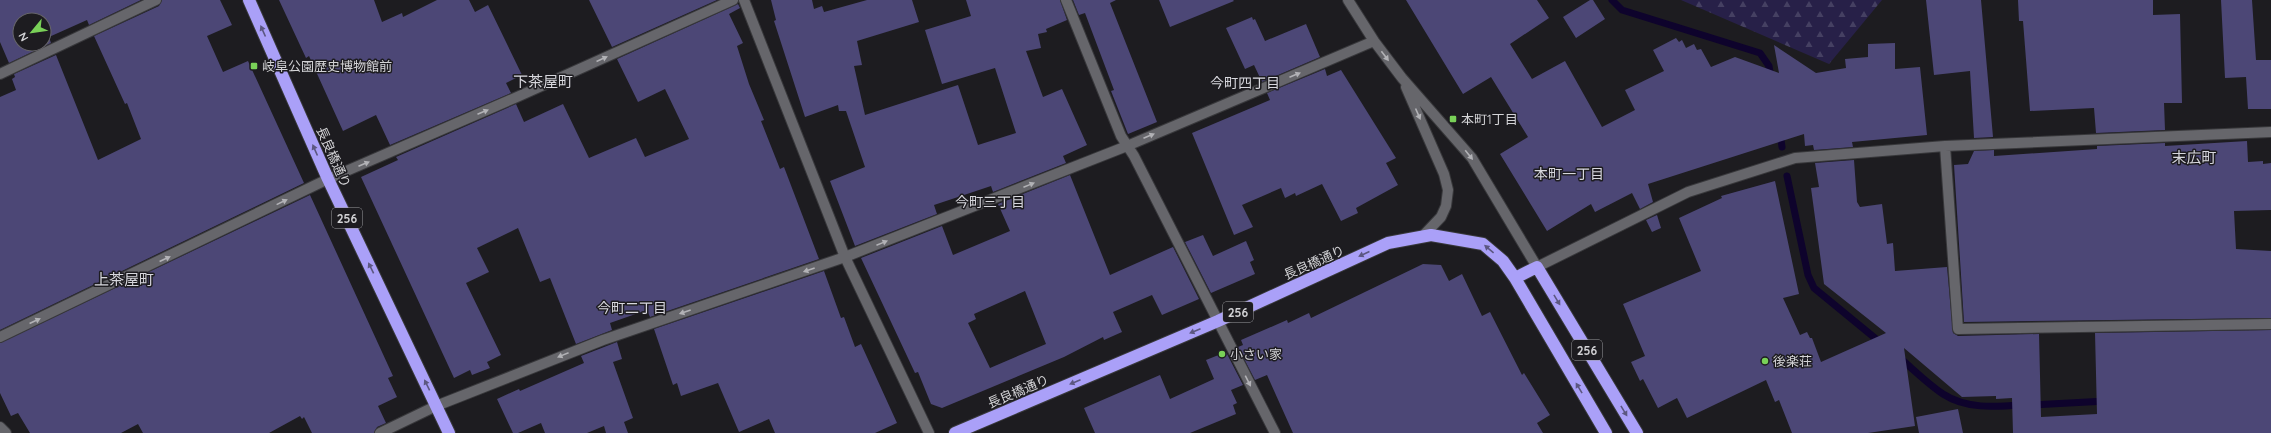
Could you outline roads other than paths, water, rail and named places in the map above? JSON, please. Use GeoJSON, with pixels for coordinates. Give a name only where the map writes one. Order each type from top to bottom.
{"type":"FeatureCollection","features":[{"type":"Feature","properties":{"kind":"highway","name":"長良橋通り"},"geometry":{"type":"LineString","coordinates":[[249,0],[328,179],[450,433]]}},
{"type":"Feature","properties":{"kind":"highway","name":"長良橋通り"},"geometry":{"type":"LineString","coordinates":[[955,433],[1218,321],[1388,244],[1431,235],[1483,244],[1503,261],[1515,278],[1606,433]]}},
{"type":"Feature","properties":{"kind":"highway"},"geometry":{"type":"LineString","coordinates":[[1515,278],[1537,267]]}},
{"type":"Feature","properties":{"kind":"highway","name":"256"},"geometry":{"type":"LineString","coordinates":[[1537,267],[1637,433]]}},
{"type":"Feature","properties":{"kind":"street"},"geometry":{"type":"LineString","coordinates":[[0,74],[156,0]]}},
{"type":"Feature","properties":{"kind":"street"},"geometry":{"type":"LineString","coordinates":[[0,338],[328,179],[517,97],[733,0]]}},
{"type":"Feature","properties":{"kind":"street"},"geometry":{"type":"LineString","coordinates":[[744,0],[846,257],[929,433]]}},
{"type":"Feature","properties":{"kind":"street"},"geometry":{"type":"LineString","coordinates":[[1066,0],[1121,136],[1134,156],[1276,433]]}},
{"type":"Feature","properties":{"kind":"street"},"geometry":{"type":"LineString","coordinates":[[1348,0],[1374,41],[1402,78],[1472,158],[1537,267],[1688,192],[1795,158],[1945,146],[2271,132]]}},
{"type":"Feature","properties":{"kind":"street"},"geometry":{"type":"LineString","coordinates":[[380,433],[436,406],[603,340],[846,257],[1127,146],[1374,41]]}},
{"type":"Feature","properties":{"kind":"street"},"geometry":{"type":"LineString","coordinates":[[1402,78],[1444,174],[1448,190],[1446,206],[1442,216],[1422,236]]}},
{"type":"Feature","properties":{"kind":"street"},"geometry":{"type":"LineString","coordinates":[[1945,146],[1958,329],[2271,324]]}},
{"type":"Feature","properties":{"kind":"street"},"geometry":{"type":"LineString","coordinates":[[0,426],[6,433]]}},
{"type":"Feature","properties":{"kind":"waterway"},"geometry":{"type":"LineString","coordinates":[[1612,0],[1622,10],[1760,53],[1769,66],[1771,79]]}},
{"type":"Feature","properties":{"kind":"waterway"},"geometry":{"type":"LineString","coordinates":[[1780,133],[1782,147]]}},
{"type":"Feature","properties":{"kind":"waterway"},"geometry":{"type":"LineString","coordinates":[[1787,176],[1808,275],[1814,288],[1881,343]]}},
{"type":"Feature","properties":{"kind":"waterway"},"geometry":{"type":"LineString","coordinates":[[1900,358],[1932,386],[1952,399],[1971,405],[1980,406],[2021,405]]}},
{"type":"Feature","properties":{"kind":"waterway"},"geometry":{"type":"LineString","coordinates":[[2031,405],[2106,401]]}},
{"type":"Feature","properties":{"kind":"place","name":"岐阜公園歴史博物館前"},"geometry":{"type":"Point","coordinates":[254,66]}},
{"type":"Feature","properties":{"kind":"place","name":"本町1丁目"},"geometry":{"type":"Point","coordinates":[1453,119]}},
{"type":"Feature","properties":{"kind":"place","name":"小さい家"},"geometry":{"type":"Point","coordinates":[1222,354]}},
{"type":"Feature","properties":{"kind":"place","name":"後楽荘"},"geometry":{"type":"Point","coordinates":[1765,361]}},
{"type":"Feature","properties":{"kind":"district","name":"下茶屋町"},"geometry":{"type":"Point","coordinates":[543,81]}},
{"type":"Feature","properties":{"kind":"district","name":"今町四丁目"},"geometry":{"type":"Point","coordinates":[1245,83]}},
{"type":"Feature","properties":{"kind":"district","name":"末広町"},"geometry":{"type":"Point","coordinates":[2194,157]}},
{"type":"Feature","properties":{"kind":"district","name":"本町一丁目"},"geometry":{"type":"Point","coordinates":[1569,174]}},
{"type":"Feature","properties":{"kind":"district","name":"今町三丁目"},"geometry":{"type":"Point","coordinates":[990,202]}},
{"type":"Feature","properties":{"kind":"district","name":"上茶屋町"},"geometry":{"type":"Point","coordinates":[124,279]}},
{"type":"Feature","properties":{"kind":"district","name":"今町二丁目"},"geometry":{"type":"Point","coordinates":[632,308]}}]}
